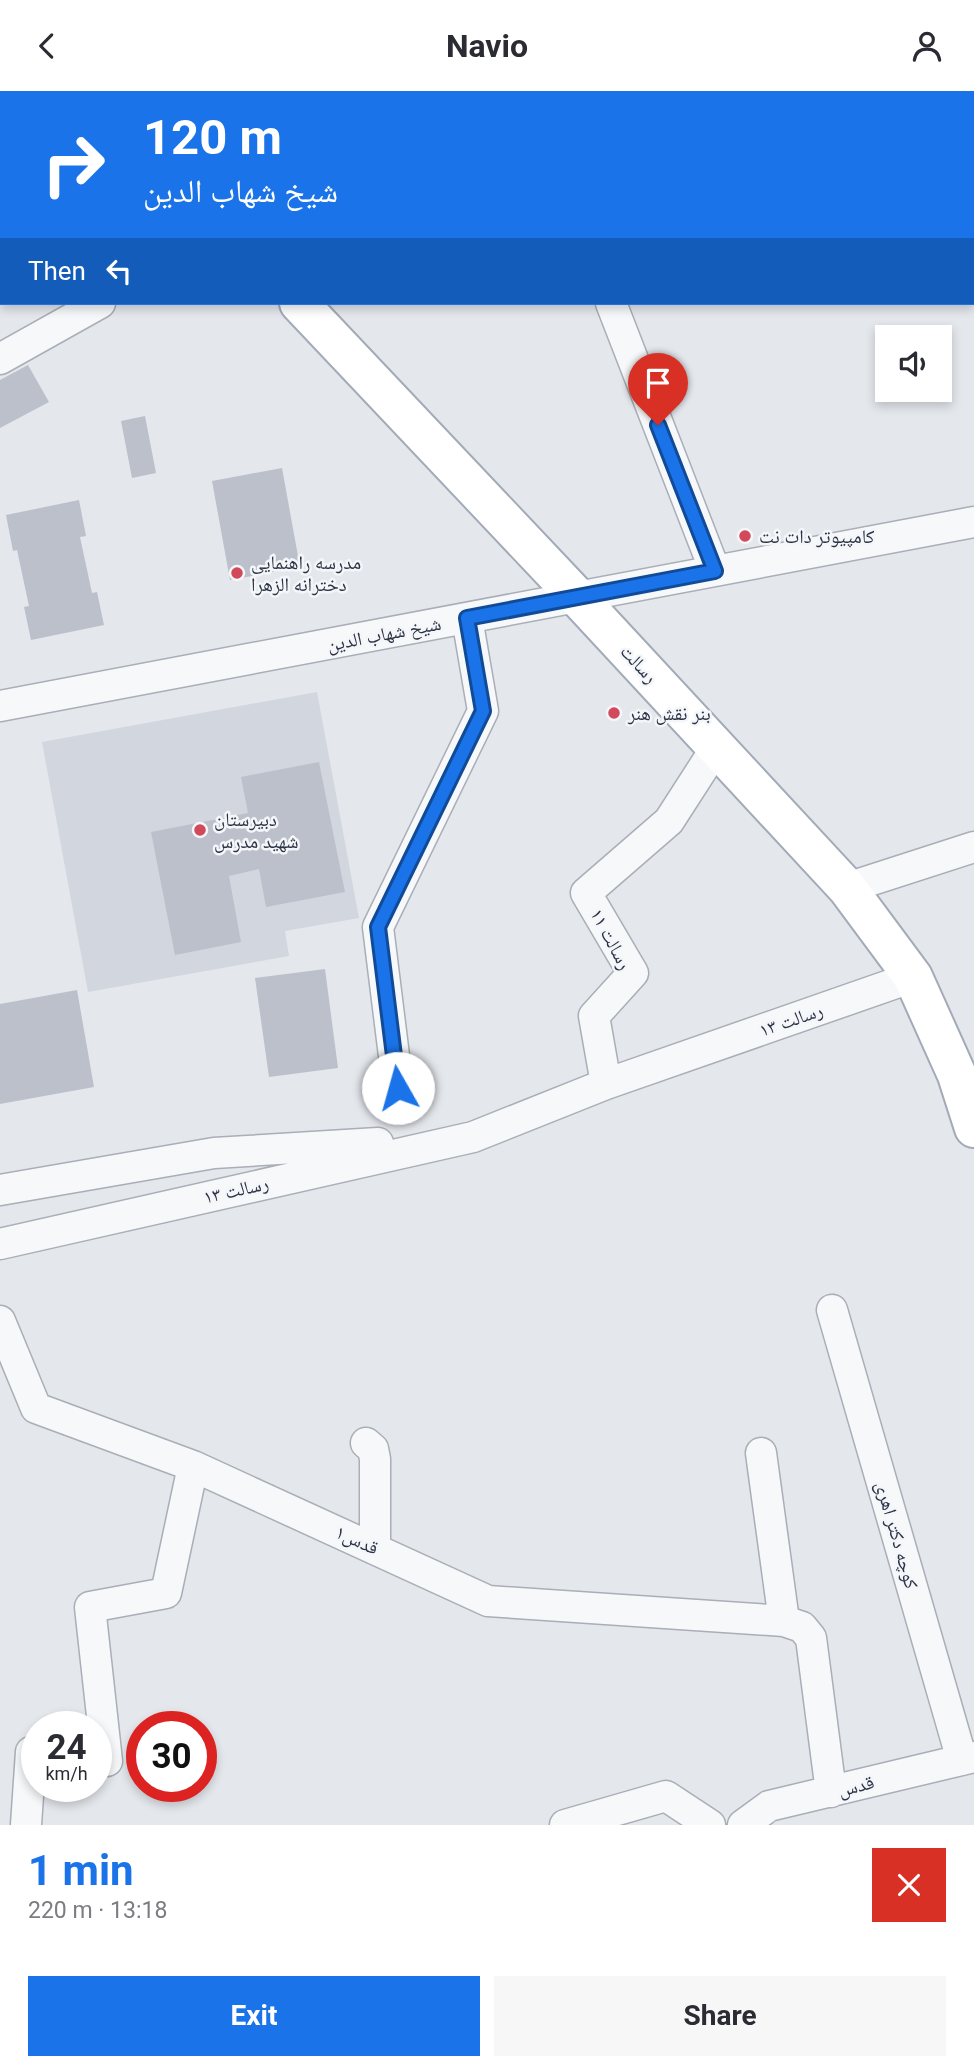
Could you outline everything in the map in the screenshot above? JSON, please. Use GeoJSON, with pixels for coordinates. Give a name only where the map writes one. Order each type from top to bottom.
{"type":"FeatureCollection","features":[{"type":"Feature","properties":{"kind":"main road","name":"رسالت"},"geometry":{"type":"LineString","coordinates":[[301,305],[847,888],[913,977],[957,1075],[974,1128]]}},
{"type":"Feature","properties":{"kind":"street"},"geometry":{"type":"LineString","coordinates":[[0,359],[96,305]]}},
{"type":"Feature","properties":{"kind":"street"},"geometry":{"type":"LineString","coordinates":[[612,305],[715,571]]}},
{"type":"Feature","properties":{"kind":"street","name":"شیخ شهاب الدین"},"geometry":{"type":"LineString","coordinates":[[0,706],[974,521]]}},
{"type":"Feature","properties":{"kind":"street"},"geometry":{"type":"LineString","coordinates":[[398,1088],[378,927],[483,711],[467,618]]}},
{"type":"Feature","properties":{"kind":"street","name":"رسالت ۱۱"},"geometry":{"type":"LineString","coordinates":[[606,1084],[594,1016],[633,973],[586,893],[669,821],[716,748]]}},
{"type":"Feature","properties":{"kind":"street"},"geometry":{"type":"LineString","coordinates":[[847,888],[974,848]]}},
{"type":"Feature","properties":{"kind":"street","name":"رسالت ۱۳"},"geometry":{"type":"LineString","coordinates":[[0,1244],[473,1137],[606,1084],[913,977]]}},
{"type":"Feature","properties":{"kind":"street","name":"رسالت ۱۳"},"geometry":{"type":"LineString","coordinates":[[0,1190],[214,1153],[473,1137]]}},
{"type":"Feature","properties":{"kind":"street","name":"کوچه دکتر اهری"},"geometry":{"type":"LineString","coordinates":[[832,1310],[968,1758]]}},
{"type":"Feature","properties":{"kind":"street","name":"قدس۱"},"geometry":{"type":"LineString","coordinates":[[0,1321],[36,1408],[193,1466],[488,1601],[784,1621]]}},
{"type":"Feature","properties":{"kind":"street"},"geometry":{"type":"LineString","coordinates":[[366,1443],[373,1449],[376,1459],[375,1548]]}},
{"type":"Feature","properties":{"kind":"street"},"geometry":{"type":"LineString","coordinates":[[761,1453],[784,1621],[802,1627],[811,1638],[831,1792]]}},
{"type":"Feature","properties":{"kind":"street"},"geometry":{"type":"LineString","coordinates":[[101,1711],[90,1607],[166,1593],[193,1466]]}},
{"type":"Feature","properties":{"kind":"street","name":"قدس"},"geometry":{"type":"LineString","coordinates":[[743,1825],[769,1806],[968,1758]]}},
{"type":"Feature","properties":{"kind":"street"},"geometry":{"type":"LineString","coordinates":[[565,1825],[666,1796],[710,1825]]}},
{"type":"Feature","properties":{"kind":"street"},"geometry":{"type":"LineString","coordinates":[[26,1825],[28,1802]]}},
{"type":"Feature","properties":{"kind":"shaded area","name":"دبیرستان شهید مدرس"},"geometry":{"type":"Polygon","coordinates":[[[317,692],[359,918],[285,931],[289,956],[88,992],[42,742],[317,692]]]}},
{"type":"Feature","properties":{"kind":"building"},"geometry":{"type":"Polygon","coordinates":[[[28,365],[49,402],[0,428],[0,380],[28,365]]]}},
{"type":"Feature","properties":{"kind":"building"},"geometry":{"type":"Polygon","coordinates":[[[145,416],[156,473],[132,478],[121,421],[145,416]]]}},
{"type":"Feature","properties":{"kind":"building"},"geometry":{"type":"Polygon","coordinates":[[[282,468],[300,567],[230,580],[212,481],[282,468]]]}},
{"type":"Feature","properties":{"kind":"building"},"geometry":{"type":"Polygon","coordinates":[[[79,500],[86,536],[80,537],[92,593],[97,592],[104,625],[31,640],[24,607],[29,606],[6,515],[79,500]]]}},
{"type":"Feature","properties":{"kind":"building"},"geometry":{"type":"Polygon","coordinates":[[[319,762],[345,892],[266,907],[259,869],[229,876],[241,942],[175,955],[151,832],[248,813],[241,777],[319,762]]]}},
{"type":"Feature","properties":{"kind":"building"},"geometry":{"type":"Polygon","coordinates":[[[325,969],[338,1068],[269,1077],[255,978],[325,969]]]}},
{"type":"Feature","properties":{"kind":"building"},"geometry":{"type":"Polygon","coordinates":[[[77,990],[94,1087],[0,1104],[0,1004],[77,990]]]}},
{"type":"Feature","properties":{"kind":"place","name":"کامپیوتر دات نت"},"geometry":{"type":"Point","coordinates":[745,536]}},
{"type":"Feature","properties":{"kind":"place","name":"مدرسه راهنمایی دخترانه الزهرا"},"geometry":{"type":"Point","coordinates":[237,573]}},
{"type":"Feature","properties":{"kind":"place","name":"بنر نقش هنر"},"geometry":{"type":"Point","coordinates":[614,713]}},
{"type":"Feature","properties":{"kind":"place","name":"دبیرستان شهید مدرس"},"geometry":{"type":"Point","coordinates":[200,830]}},
{"type":"Feature","properties":{"kind":"route"},"geometry":{"type":"LineString","coordinates":[[398,1088],[378,927],[483,711],[467,618],[715,571],[658,425]]}}]}
